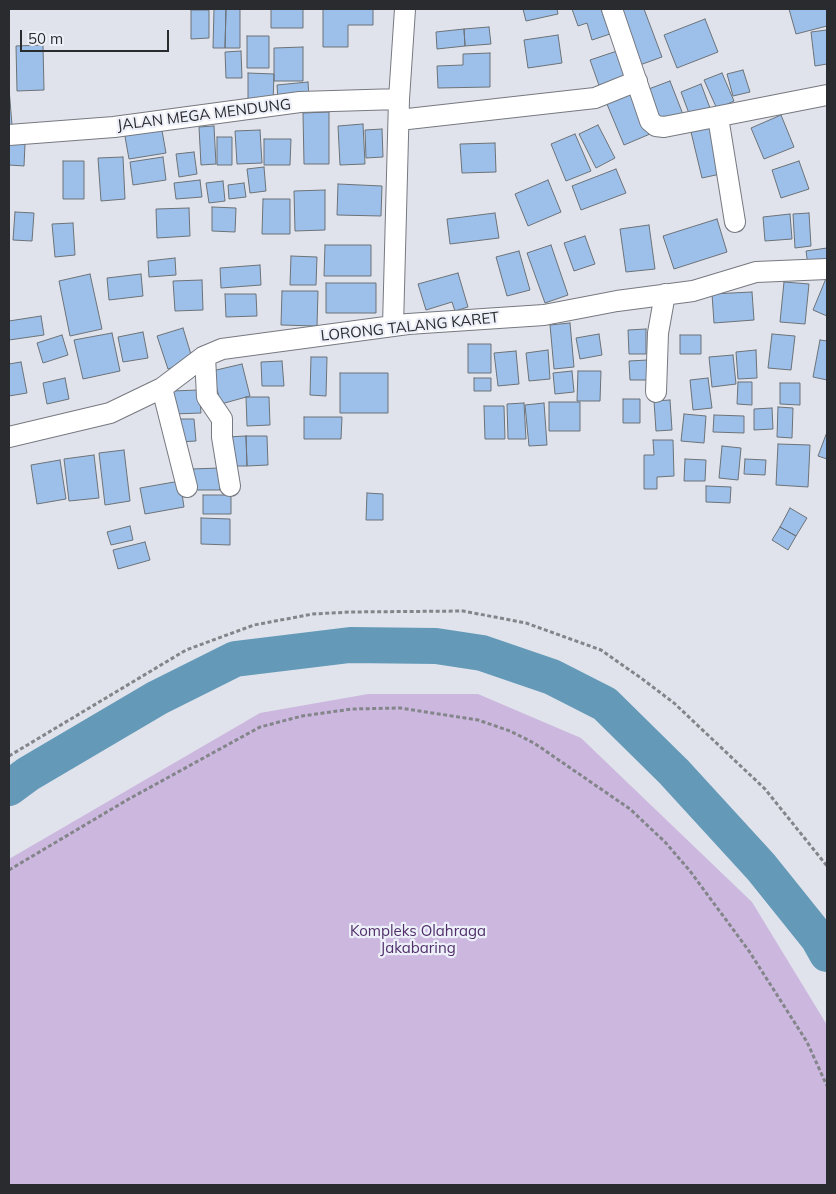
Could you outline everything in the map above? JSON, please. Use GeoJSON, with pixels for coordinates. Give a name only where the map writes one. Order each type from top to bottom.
{"type":"FeatureCollection","features":[{"type":"Feature","properties":{"kind":"street"},"geometry":{"type":"LineString","coordinates":[[392,326],[405,9]]}},
{"type":"Feature","properties":{"kind":"street"},"geometry":{"type":"LineString","coordinates":[[612,9],[650,122],[656,126],[664,127],[827,95]]}},
{"type":"Feature","properties":{"kind":"street"},"geometry":{"type":"LineString","coordinates":[[399,120],[595,98],[636,81]]}},
{"type":"Feature","properties":{"kind":"street","name":"JALAN MEGA MENDUNG"},"geometry":{"type":"LineString","coordinates":[[9,135],[114,127],[300,102],[400,99]]}},
{"type":"Feature","properties":{"kind":"street"},"geometry":{"type":"LineString","coordinates":[[718,116],[735,222]]}},
{"type":"Feature","properties":{"kind":"street","name":"LORONG TALANG KARET"},"geometry":{"type":"LineString","coordinates":[[9,433],[110,413],[162,388],[205,356],[237,346],[392,326],[544,315],[693,290],[756,272],[827,268]]}},
{"type":"Feature","properties":{"kind":"street"},"geometry":{"type":"LineString","coordinates":[[656,392],[658,333],[665,294]]}},
{"type":"Feature","properties":{"kind":"street"},"geometry":{"type":"LineString","coordinates":[[205,356],[207,398],[222,419],[222,437],[230,486]]}},
{"type":"Feature","properties":{"kind":"street"},"geometry":{"type":"LineString","coordinates":[[162,388],[188,487]]}},
{"type":"Feature","properties":{"kind":"path"},"geometry":{"type":"LineString","coordinates":[[9,756],[186,650],[254,625],[314,614],[463,611],[526,623],[600,650],[641,678],[674,703],[765,789],[827,866]]}},
{"type":"Feature","properties":{"kind":"path"},"geometry":{"type":"LineString","coordinates":[[9,870],[127,800],[260,727],[302,716],[352,709],[400,708],[478,720],[510,731],[534,743],[630,809],[665,842],[690,871],[749,951],[807,1042],[827,1086]]}},
{"type":"Feature","properties":{"kind":"green space","name":"Kompleks Olahraga Jakabaring"},"geometry":{"type":"Polygon","coordinates":[[[368,694],[478,694],[581,738],[752,902],[827,1025],[827,1185],[9,1185],[9,859],[260,713],[368,694]]]}},
{"type":"Feature","properties":{"kind":"building"},"geometry":{"type":"Polygon","coordinates":[[[214,9],[226,9],[225,48],[213,48],[214,9]]]}},
{"type":"Feature","properties":{"kind":"building"},"geometry":{"type":"Polygon","coordinates":[[[226,9],[240,9],[240,48],[225,48],[226,9]]]}},
{"type":"Feature","properties":{"kind":"building"},"geometry":{"type":"Polygon","coordinates":[[[271,9],[303,9],[303,28],[271,28],[271,9]]]}},
{"type":"Feature","properties":{"kind":"building"},"geometry":{"type":"Polygon","coordinates":[[[323,9],[373,9],[373,25],[348,25],[348,47],[323,47],[323,9]]]}},
{"type":"Feature","properties":{"kind":"building"},"geometry":{"type":"Polygon","coordinates":[[[523,9],[557,9],[558,14],[526,21],[523,9]]]}},
{"type":"Feature","properties":{"kind":"building"},"geometry":{"type":"Polygon","coordinates":[[[572,9],[601,9],[610,34],[592,40],[587,23],[578,26],[572,9]]]}},
{"type":"Feature","properties":{"kind":"building"},"geometry":{"type":"Polygon","coordinates":[[[617,9],[644,9],[662,57],[637,66],[617,9]]]}},
{"type":"Feature","properties":{"kind":"building"},"geometry":{"type":"Polygon","coordinates":[[[789,9],[827,9],[827,26],[796,34],[789,9]]]}},
{"type":"Feature","properties":{"kind":"building"},"geometry":{"type":"Polygon","coordinates":[[[191,10],[209,10],[209,38],[191,39],[191,10]]]}},
{"type":"Feature","properties":{"kind":"building"},"geometry":{"type":"Polygon","coordinates":[[[705,19],[718,52],[677,68],[664,35],[705,19]]]}},
{"type":"Feature","properties":{"kind":"building"},"geometry":{"type":"Polygon","coordinates":[[[489,27],[491,44],[465,46],[464,29],[489,27]]]}},
{"type":"Feature","properties":{"kind":"building"},"geometry":{"type":"Polygon","coordinates":[[[464,29],[465,46],[437,49],[436,32],[464,29]]]}},
{"type":"Feature","properties":{"kind":"building"},"geometry":{"type":"Polygon","coordinates":[[[827,30],[827,64],[815,66],[811,32],[827,30]]]}},
{"type":"Feature","properties":{"kind":"building"},"geometry":{"type":"Polygon","coordinates":[[[558,35],[562,63],[528,68],[524,40],[558,35]]]}},
{"type":"Feature","properties":{"kind":"building"},"geometry":{"type":"Polygon","coordinates":[[[247,36],[269,36],[269,68],[247,68],[247,36]]]}},
{"type":"Feature","properties":{"kind":"building"},"geometry":{"type":"Polygon","coordinates":[[[43,45],[44,90],[17,91],[16,46],[43,45]]]}},
{"type":"Feature","properties":{"kind":"building"},"geometry":{"type":"Polygon","coordinates":[[[303,47],[303,81],[274,81],[274,48],[303,47]]]}},
{"type":"Feature","properties":{"kind":"building"},"geometry":{"type":"Polygon","coordinates":[[[241,51],[242,78],[226,78],[225,52],[241,51]]]}},
{"type":"Feature","properties":{"kind":"building"},"geometry":{"type":"Polygon","coordinates":[[[617,51],[628,82],[601,91],[590,60],[617,51]]]}},
{"type":"Feature","properties":{"kind":"building"},"geometry":{"type":"Polygon","coordinates":[[[490,53],[490,87],[438,88],[437,66],[463,65],[463,54],[490,53]]]}},
{"type":"Feature","properties":{"kind":"building"},"geometry":{"type":"Polygon","coordinates":[[[743,70],[750,92],[733,96],[727,74],[743,70]]]}},
{"type":"Feature","properties":{"kind":"building"},"geometry":{"type":"Polygon","coordinates":[[[248,73],[274,74],[273,103],[248,103],[248,73]]]}},
{"type":"Feature","properties":{"kind":"building"},"geometry":{"type":"Polygon","coordinates":[[[722,73],[734,101],[717,109],[704,80],[722,73]]]}},
{"type":"Feature","properties":{"kind":"building"},"geometry":{"type":"Polygon","coordinates":[[[670,81],[684,117],[661,126],[646,90],[670,81]]]}},
{"type":"Feature","properties":{"kind":"building"},"geometry":{"type":"Polygon","coordinates":[[[308,82],[309,98],[278,100],[277,85],[308,82]]]}},
{"type":"Feature","properties":{"kind":"building"},"geometry":{"type":"Polygon","coordinates":[[[701,84],[710,108],[690,116],[681,92],[701,84]]]}},
{"type":"Feature","properties":{"kind":"building"},"geometry":{"type":"Polygon","coordinates":[[[631,86],[650,134],[624,145],[604,97],[631,86]]]}},
{"type":"Feature","properties":{"kind":"building"},"geometry":{"type":"Polygon","coordinates":[[[9,88],[12,125],[9,125],[9,88]]]}},
{"type":"Feature","properties":{"kind":"building"},"geometry":{"type":"Polygon","coordinates":[[[329,112],[329,164],[304,164],[303,113],[329,112]]]}},
{"type":"Feature","properties":{"kind":"building"},"geometry":{"type":"Polygon","coordinates":[[[781,115],[794,147],[764,159],[751,128],[781,115]]]}},
{"type":"Feature","properties":{"kind":"building"},"geometry":{"type":"Polygon","coordinates":[[[363,124],[365,164],[340,165],[338,126],[363,124]]]}},
{"type":"Feature","properties":{"kind":"building"},"geometry":{"type":"Polygon","coordinates":[[[161,125],[166,153],[129,159],[124,131],[161,125]]]}},
{"type":"Feature","properties":{"kind":"building"},"geometry":{"type":"Polygon","coordinates":[[[598,125],[615,158],[596,168],[579,134],[598,125]]]}},
{"type":"Feature","properties":{"kind":"building"},"geometry":{"type":"Polygon","coordinates":[[[214,126],[216,164],[201,165],[199,127],[214,126]]]}},
{"type":"Feature","properties":{"kind":"building"},"geometry":{"type":"Polygon","coordinates":[[[715,127],[725,173],[702,178],[691,132],[715,127]]]}},
{"type":"Feature","properties":{"kind":"building"},"geometry":{"type":"Polygon","coordinates":[[[382,129],[383,157],[366,158],[365,130],[382,129]]]}},
{"type":"Feature","properties":{"kind":"building"},"geometry":{"type":"Polygon","coordinates":[[[260,130],[262,163],[237,164],[235,131],[260,130]]]}},
{"type":"Feature","properties":{"kind":"building"},"geometry":{"type":"Polygon","coordinates":[[[575,134],[591,171],[566,181],[551,144],[575,134]]]}},
{"type":"Feature","properties":{"kind":"building"},"geometry":{"type":"Polygon","coordinates":[[[217,137],[232,137],[232,165],[217,165],[217,137]]]}},
{"type":"Feature","properties":{"kind":"building"},"geometry":{"type":"Polygon","coordinates":[[[264,139],[291,139],[290,165],[264,165],[264,139]]]}},
{"type":"Feature","properties":{"kind":"building"},"geometry":{"type":"Polygon","coordinates":[[[9,143],[25,144],[24,166],[9,165],[9,143]]]}},
{"type":"Feature","properties":{"kind":"building"},"geometry":{"type":"Polygon","coordinates":[[[495,143],[496,172],[462,173],[460,144],[495,143]]]}},
{"type":"Feature","properties":{"kind":"building"},"geometry":{"type":"Polygon","coordinates":[[[194,152],[197,174],[179,177],[176,154],[194,152]]]}},
{"type":"Feature","properties":{"kind":"building"},"geometry":{"type":"Polygon","coordinates":[[[123,157],[125,199],[101,201],[98,158],[123,157]]]}},
{"type":"Feature","properties":{"kind":"building"},"geometry":{"type":"Polygon","coordinates":[[[163,157],[166,180],[133,185],[130,162],[163,157]]]}},
{"type":"Feature","properties":{"kind":"building"},"geometry":{"type":"Polygon","coordinates":[[[63,161],[84,161],[84,199],[63,199],[63,161]]]}},
{"type":"Feature","properties":{"kind":"building"},"geometry":{"type":"Polygon","coordinates":[[[799,161],[809,189],[781,198],[772,170],[799,161]]]}},
{"type":"Feature","properties":{"kind":"building"},"geometry":{"type":"Polygon","coordinates":[[[264,167],[266,191],[250,193],[247,169],[264,167]]]}},
{"type":"Feature","properties":{"kind":"building"},"geometry":{"type":"Polygon","coordinates":[[[616,169],[626,193],[581,210],[572,186],[616,169]]]}},
{"type":"Feature","properties":{"kind":"building"},"geometry":{"type":"Polygon","coordinates":[[[200,180],[202,197],[176,199],[174,183],[200,180]]]}},
{"type":"Feature","properties":{"kind":"building"},"geometry":{"type":"Polygon","coordinates":[[[548,180],[561,212],[528,226],[515,194],[548,180]]]}},
{"type":"Feature","properties":{"kind":"building"},"geometry":{"type":"Polygon","coordinates":[[[223,181],[225,201],[209,203],[206,183],[223,181]]]}},
{"type":"Feature","properties":{"kind":"building"},"geometry":{"type":"Polygon","coordinates":[[[244,183],[246,197],[229,199],[228,185],[244,183]]]}},
{"type":"Feature","properties":{"kind":"building"},"geometry":{"type":"Polygon","coordinates":[[[338,184],[382,186],[381,216],[337,215],[338,184]]]}},
{"type":"Feature","properties":{"kind":"building"},"geometry":{"type":"Polygon","coordinates":[[[325,190],[325,230],[295,231],[294,191],[325,190]]]}},
{"type":"Feature","properties":{"kind":"building"},"geometry":{"type":"Polygon","coordinates":[[[263,199],[290,199],[290,234],[262,234],[263,199]]]}},
{"type":"Feature","properties":{"kind":"building"},"geometry":{"type":"Polygon","coordinates":[[[212,207],[236,208],[235,232],[212,231],[212,207]]]}},
{"type":"Feature","properties":{"kind":"building"},"geometry":{"type":"Polygon","coordinates":[[[189,208],[190,236],[157,238],[156,209],[189,208]]]}},
{"type":"Feature","properties":{"kind":"building"},"geometry":{"type":"Polygon","coordinates":[[[15,212],[34,213],[32,241],[13,240],[15,212]]]}},
{"type":"Feature","properties":{"kind":"building"},"geometry":{"type":"Polygon","coordinates":[[[495,213],[499,238],[450,244],[447,219],[495,213]]]}},
{"type":"Feature","properties":{"kind":"building"},"geometry":{"type":"Polygon","coordinates":[[[809,213],[811,246],[795,248],[793,214],[809,213]]]}},
{"type":"Feature","properties":{"kind":"building"},"geometry":{"type":"Polygon","coordinates":[[[790,214],[792,239],[765,241],[763,217],[790,214]]]}},
{"type":"Feature","properties":{"kind":"building"},"geometry":{"type":"Polygon","coordinates":[[[717,219],[727,252],[674,269],[663,236],[717,219]]]}},
{"type":"Feature","properties":{"kind":"building"},"geometry":{"type":"Polygon","coordinates":[[[73,223],[75,255],[55,257],[52,224],[73,223]]]}},
{"type":"Feature","properties":{"kind":"building"},"geometry":{"type":"Polygon","coordinates":[[[649,225],[655,269],[626,272],[620,229],[649,225]]]}},
{"type":"Feature","properties":{"kind":"building"},"geometry":{"type":"Polygon","coordinates":[[[585,236],[595,264],[574,271],[564,243],[585,236]]]}},
{"type":"Feature","properties":{"kind":"building"},"geometry":{"type":"Polygon","coordinates":[[[325,245],[371,245],[371,276],[324,276],[325,245]]]}},
{"type":"Feature","properties":{"kind":"building"},"geometry":{"type":"Polygon","coordinates":[[[551,245],[568,295],[545,303],[527,253],[551,245]]]}},
{"type":"Feature","properties":{"kind":"building"},"geometry":{"type":"Polygon","coordinates":[[[827,248],[827,263],[808,265],[806,251],[827,248]]]}},
{"type":"Feature","properties":{"kind":"building"},"geometry":{"type":"Polygon","coordinates":[[[519,251],[530,290],[507,296],[496,257],[519,251]]]}},
{"type":"Feature","properties":{"kind":"building"},"geometry":{"type":"Polygon","coordinates":[[[291,256],[317,257],[316,285],[290,285],[291,256]]]}},
{"type":"Feature","properties":{"kind":"building"},"geometry":{"type":"Polygon","coordinates":[[[175,258],[176,275],[149,277],[148,261],[175,258]]]}},
{"type":"Feature","properties":{"kind":"building"},"geometry":{"type":"Polygon","coordinates":[[[260,265],[261,285],[221,288],[220,268],[260,265]]]}},
{"type":"Feature","properties":{"kind":"building"},"geometry":{"type":"Polygon","coordinates":[[[458,273],[468,307],[455,311],[452,302],[426,310],[418,284],[458,273]]]}},
{"type":"Feature","properties":{"kind":"building"},"geometry":{"type":"Polygon","coordinates":[[[90,274],[102,329],[70,336],[59,281],[90,274]]]}},
{"type":"Feature","properties":{"kind":"building"},"geometry":{"type":"Polygon","coordinates":[[[141,274],[143,296],[109,300],[107,278],[141,274]]]}},
{"type":"Feature","properties":{"kind":"building"},"geometry":{"type":"Polygon","coordinates":[[[827,276],[827,316],[813,310],[827,276]]]}},
{"type":"Feature","properties":{"kind":"building"},"geometry":{"type":"Polygon","coordinates":[[[202,280],[203,310],[175,311],[173,281],[202,280]]]}},
{"type":"Feature","properties":{"kind":"building"},"geometry":{"type":"Polygon","coordinates":[[[784,282],[809,284],[805,324],[780,322],[784,282]]]}},
{"type":"Feature","properties":{"kind":"building"},"geometry":{"type":"Polygon","coordinates":[[[326,283],[376,283],[376,313],[326,313],[326,283]]]}},
{"type":"Feature","properties":{"kind":"building"},"geometry":{"type":"Polygon","coordinates":[[[282,291],[318,291],[317,326],[281,325],[282,291]]]}},
{"type":"Feature","properties":{"kind":"building"},"geometry":{"type":"Polygon","coordinates":[[[752,292],[754,320],[714,323],[712,294],[752,292]]]}},
{"type":"Feature","properties":{"kind":"building"},"geometry":{"type":"Polygon","coordinates":[[[225,294],[256,294],[257,316],[226,317],[225,294]]]}},
{"type":"Feature","properties":{"kind":"building"},"geometry":{"type":"Polygon","coordinates":[[[41,316],[44,335],[9,340],[9,321],[41,316]]]}},
{"type":"Feature","properties":{"kind":"building"},"geometry":{"type":"Polygon","coordinates":[[[570,323],[574,367],[554,369],[550,325],[570,323]]]}},
{"type":"Feature","properties":{"kind":"building"},"geometry":{"type":"Polygon","coordinates":[[[183,328],[193,361],[168,369],[157,336],[183,328]]]}},
{"type":"Feature","properties":{"kind":"building"},"geometry":{"type":"Polygon","coordinates":[[[646,329],[646,354],[629,354],[628,330],[646,329]]]}},
{"type":"Feature","properties":{"kind":"building"},"geometry":{"type":"Polygon","coordinates":[[[143,332],[148,358],[123,362],[118,337],[143,332]]]}},
{"type":"Feature","properties":{"kind":"building"},"geometry":{"type":"Polygon","coordinates":[[[112,333],[120,371],[83,379],[74,340],[112,333]]]}},
{"type":"Feature","properties":{"kind":"building"},"geometry":{"type":"Polygon","coordinates":[[[599,334],[602,355],[580,359],[576,338],[599,334]]]}},
{"type":"Feature","properties":{"kind":"building"},"geometry":{"type":"Polygon","coordinates":[[[772,334],[795,336],[791,370],[768,368],[772,334]]]}},
{"type":"Feature","properties":{"kind":"building"},"geometry":{"type":"Polygon","coordinates":[[[62,335],[68,355],[43,363],[37,343],[62,335]]]}},
{"type":"Feature","properties":{"kind":"building"},"geometry":{"type":"Polygon","coordinates":[[[680,335],[701,335],[701,354],[680,354],[680,335]]]}},
{"type":"Feature","properties":{"kind":"building"},"geometry":{"type":"Polygon","coordinates":[[[820,340],[827,341],[827,380],[813,377],[820,340]]]}},
{"type":"Feature","properties":{"kind":"building"},"geometry":{"type":"Polygon","coordinates":[[[468,344],[491,344],[491,373],[468,373],[468,344]]]}},
{"type":"Feature","properties":{"kind":"building"},"geometry":{"type":"Polygon","coordinates":[[[548,350],[550,379],[529,381],[526,353],[548,350]]]}},
{"type":"Feature","properties":{"kind":"building"},"geometry":{"type":"Polygon","coordinates":[[[756,350],[757,378],[738,379],[736,352],[756,350]]]}},
{"type":"Feature","properties":{"kind":"building"},"geometry":{"type":"Polygon","coordinates":[[[516,351],[519,384],[498,386],[494,353],[516,351]]]}},
{"type":"Feature","properties":{"kind":"building"},"geometry":{"type":"Polygon","coordinates":[[[733,355],[736,384],[712,387],[709,357],[733,355]]]}},
{"type":"Feature","properties":{"kind":"building"},"geometry":{"type":"Polygon","coordinates":[[[311,357],[327,357],[326,396],[310,395],[311,357]]]}},
{"type":"Feature","properties":{"kind":"building"},"geometry":{"type":"Polygon","coordinates":[[[648,360],[648,380],[630,380],[629,361],[648,360]]]}},
{"type":"Feature","properties":{"kind":"building"},"geometry":{"type":"Polygon","coordinates":[[[282,361],[284,386],[262,386],[261,362],[282,361]]]}},
{"type":"Feature","properties":{"kind":"building"},"geometry":{"type":"Polygon","coordinates":[[[21,362],[27,393],[9,396],[9,364],[21,362]]]}},
{"type":"Feature","properties":{"kind":"building"},"geometry":{"type":"Polygon","coordinates":[[[242,364],[250,396],[221,404],[212,371],[242,364]]]}},
{"type":"Feature","properties":{"kind":"building"},"geometry":{"type":"Polygon","coordinates":[[[572,371],[574,392],[555,394],[553,373],[572,371]]]}},
{"type":"Feature","properties":{"kind":"building"},"geometry":{"type":"Polygon","coordinates":[[[578,371],[601,371],[600,401],[577,401],[578,371]]]}},
{"type":"Feature","properties":{"kind":"building"},"geometry":{"type":"Polygon","coordinates":[[[340,373],[388,373],[388,413],[340,413],[340,373]]]}},
{"type":"Feature","properties":{"kind":"building"},"geometry":{"type":"Polygon","coordinates":[[[65,378],[69,399],[47,404],[43,383],[65,378]]]}},
{"type":"Feature","properties":{"kind":"building"},"geometry":{"type":"Polygon","coordinates":[[[474,378],[491,378],[491,391],[474,391],[474,378]]]}},
{"type":"Feature","properties":{"kind":"building"},"geometry":{"type":"Polygon","coordinates":[[[708,378],[712,408],[693,410],[690,380],[708,378]]]}},
{"type":"Feature","properties":{"kind":"building"},"geometry":{"type":"Polygon","coordinates":[[[738,382],[752,382],[752,405],[737,404],[738,382]]]}},
{"type":"Feature","properties":{"kind":"building"},"geometry":{"type":"Polygon","coordinates":[[[780,383],[800,383],[800,405],[780,404],[780,383]]]}},
{"type":"Feature","properties":{"kind":"building"},"geometry":{"type":"Polygon","coordinates":[[[199,390],[201,413],[173,414],[172,391],[199,390]]]}},
{"type":"Feature","properties":{"kind":"building"},"geometry":{"type":"Polygon","coordinates":[[[246,397],[269,397],[270,425],[247,426],[246,397]]]}},
{"type":"Feature","properties":{"kind":"building"},"geometry":{"type":"Polygon","coordinates":[[[623,399],[640,399],[640,423],[623,423],[623,399]]]}},
{"type":"Feature","properties":{"kind":"building"},"geometry":{"type":"Polygon","coordinates":[[[670,400],[672,430],[656,431],[654,401],[670,400]]]}},
{"type":"Feature","properties":{"kind":"building"},"geometry":{"type":"Polygon","coordinates":[[[549,402],[580,402],[580,431],[549,431],[549,402]]]}},
{"type":"Feature","properties":{"kind":"building"},"geometry":{"type":"Polygon","coordinates":[[[524,403],[526,439],[508,439],[507,404],[524,403]]]}},
{"type":"Feature","properties":{"kind":"building"},"geometry":{"type":"Polygon","coordinates":[[[544,403],[547,445],[529,446],[525,405],[544,403]]]}},
{"type":"Feature","properties":{"kind":"building"},"geometry":{"type":"Polygon","coordinates":[[[484,406],[504,406],[505,439],[485,439],[484,406]]]}},
{"type":"Feature","properties":{"kind":"building"},"geometry":{"type":"Polygon","coordinates":[[[778,407],[793,408],[792,438],[777,437],[778,407]]]}},
{"type":"Feature","properties":{"kind":"building"},"geometry":{"type":"Polygon","coordinates":[[[772,408],[773,429],[754,430],[754,409],[772,408]]]}},
{"type":"Feature","properties":{"kind":"building"},"geometry":{"type":"Polygon","coordinates":[[[684,414],[706,416],[704,443],[681,441],[684,414]]]}},
{"type":"Feature","properties":{"kind":"building"},"geometry":{"type":"Polygon","coordinates":[[[714,415],[744,416],[744,433],[713,432],[714,415]]]}},
{"type":"Feature","properties":{"kind":"building"},"geometry":{"type":"Polygon","coordinates":[[[304,417],[342,417],[341,439],[304,439],[304,417]]]}},
{"type":"Feature","properties":{"kind":"building"},"geometry":{"type":"Polygon","coordinates":[[[178,419],[194,419],[196,441],[179,442],[178,419]]]}},
{"type":"Feature","properties":{"kind":"building"},"geometry":{"type":"Polygon","coordinates":[[[827,432],[827,459],[818,456],[827,432]]]}},
{"type":"Feature","properties":{"kind":"building"},"geometry":{"type":"Polygon","coordinates":[[[246,436],[267,436],[268,465],[247,466],[246,436]]]}},
{"type":"Feature","properties":{"kind":"building"},"geometry":{"type":"Polygon","coordinates":[[[246,436],[247,466],[228,466],[227,437],[246,436]]]}},
{"type":"Feature","properties":{"kind":"building"},"geometry":{"type":"Polygon","coordinates":[[[653,440],[673,440],[674,476],[657,477],[657,489],[644,489],[644,455],[654,455],[653,440]]]}},
{"type":"Feature","properties":{"kind":"building"},"geometry":{"type":"Polygon","coordinates":[[[778,444],[810,445],[808,487],[776,485],[778,444]]]}},
{"type":"Feature","properties":{"kind":"building"},"geometry":{"type":"Polygon","coordinates":[[[722,446],[741,448],[738,480],[719,478],[722,446]]]}},
{"type":"Feature","properties":{"kind":"building"},"geometry":{"type":"Polygon","coordinates":[[[124,450],[130,501],[105,505],[99,453],[124,450]]]}},
{"type":"Feature","properties":{"kind":"building"},"geometry":{"type":"Polygon","coordinates":[[[94,455],[99,498],[69,501],[64,459],[94,455]]]}},
{"type":"Feature","properties":{"kind":"building"},"geometry":{"type":"Polygon","coordinates":[[[685,459],[706,460],[705,481],[684,481],[685,459]]]}},
{"type":"Feature","properties":{"kind":"building"},"geometry":{"type":"Polygon","coordinates":[[[745,459],[766,460],[765,475],[744,474],[745,459]]]}},
{"type":"Feature","properties":{"kind":"building"},"geometry":{"type":"Polygon","coordinates":[[[60,460],[66,499],[37,504],[31,465],[60,460]]]}},
{"type":"Feature","properties":{"kind":"building"},"geometry":{"type":"Polygon","coordinates":[[[220,468],[220,490],[192,490],[191,469],[220,468]]]}},
{"type":"Feature","properties":{"kind":"building"},"geometry":{"type":"Polygon","coordinates":[[[180,481],[184,507],[145,514],[140,488],[180,481]]]}},
{"type":"Feature","properties":{"kind":"building"},"geometry":{"type":"Polygon","coordinates":[[[706,486],[731,487],[730,503],[706,502],[706,486]]]}},
{"type":"Feature","properties":{"kind":"building"},"geometry":{"type":"Polygon","coordinates":[[[367,493],[383,494],[383,520],[366,520],[367,493]]]}},
{"type":"Feature","properties":{"kind":"building"},"geometry":{"type":"Polygon","coordinates":[[[203,495],[231,495],[231,514],[203,514],[203,495]]]}},
{"type":"Feature","properties":{"kind":"building"},"geometry":{"type":"Polygon","coordinates":[[[790,508],[807,518],[796,536],[780,527],[790,508]]]}},
{"type":"Feature","properties":{"kind":"building"},"geometry":{"type":"Polygon","coordinates":[[[201,518],[230,519],[230,545],[201,544],[201,518]]]}},
{"type":"Feature","properties":{"kind":"building"},"geometry":{"type":"Polygon","coordinates":[[[130,526],[133,540],[111,545],[107,532],[130,526]]]}},
{"type":"Feature","properties":{"kind":"building"},"geometry":{"type":"Polygon","coordinates":[[[780,527],[796,536],[788,550],[772,540],[780,527]]]}},
{"type":"Feature","properties":{"kind":"building"},"geometry":{"type":"Polygon","coordinates":[[[145,542],[150,560],[118,569],[113,550],[145,542]]]}},
{"type":"Feature","properties":{"kind":"waterway"},"geometry":{"type":"LineString","coordinates":[[9,788],[28,774],[157,698],[235,659],[350,645],[436,646],[482,653],[552,677],[605,704],[674,772],[761,867],[818,938],[827,954]]}}]}
